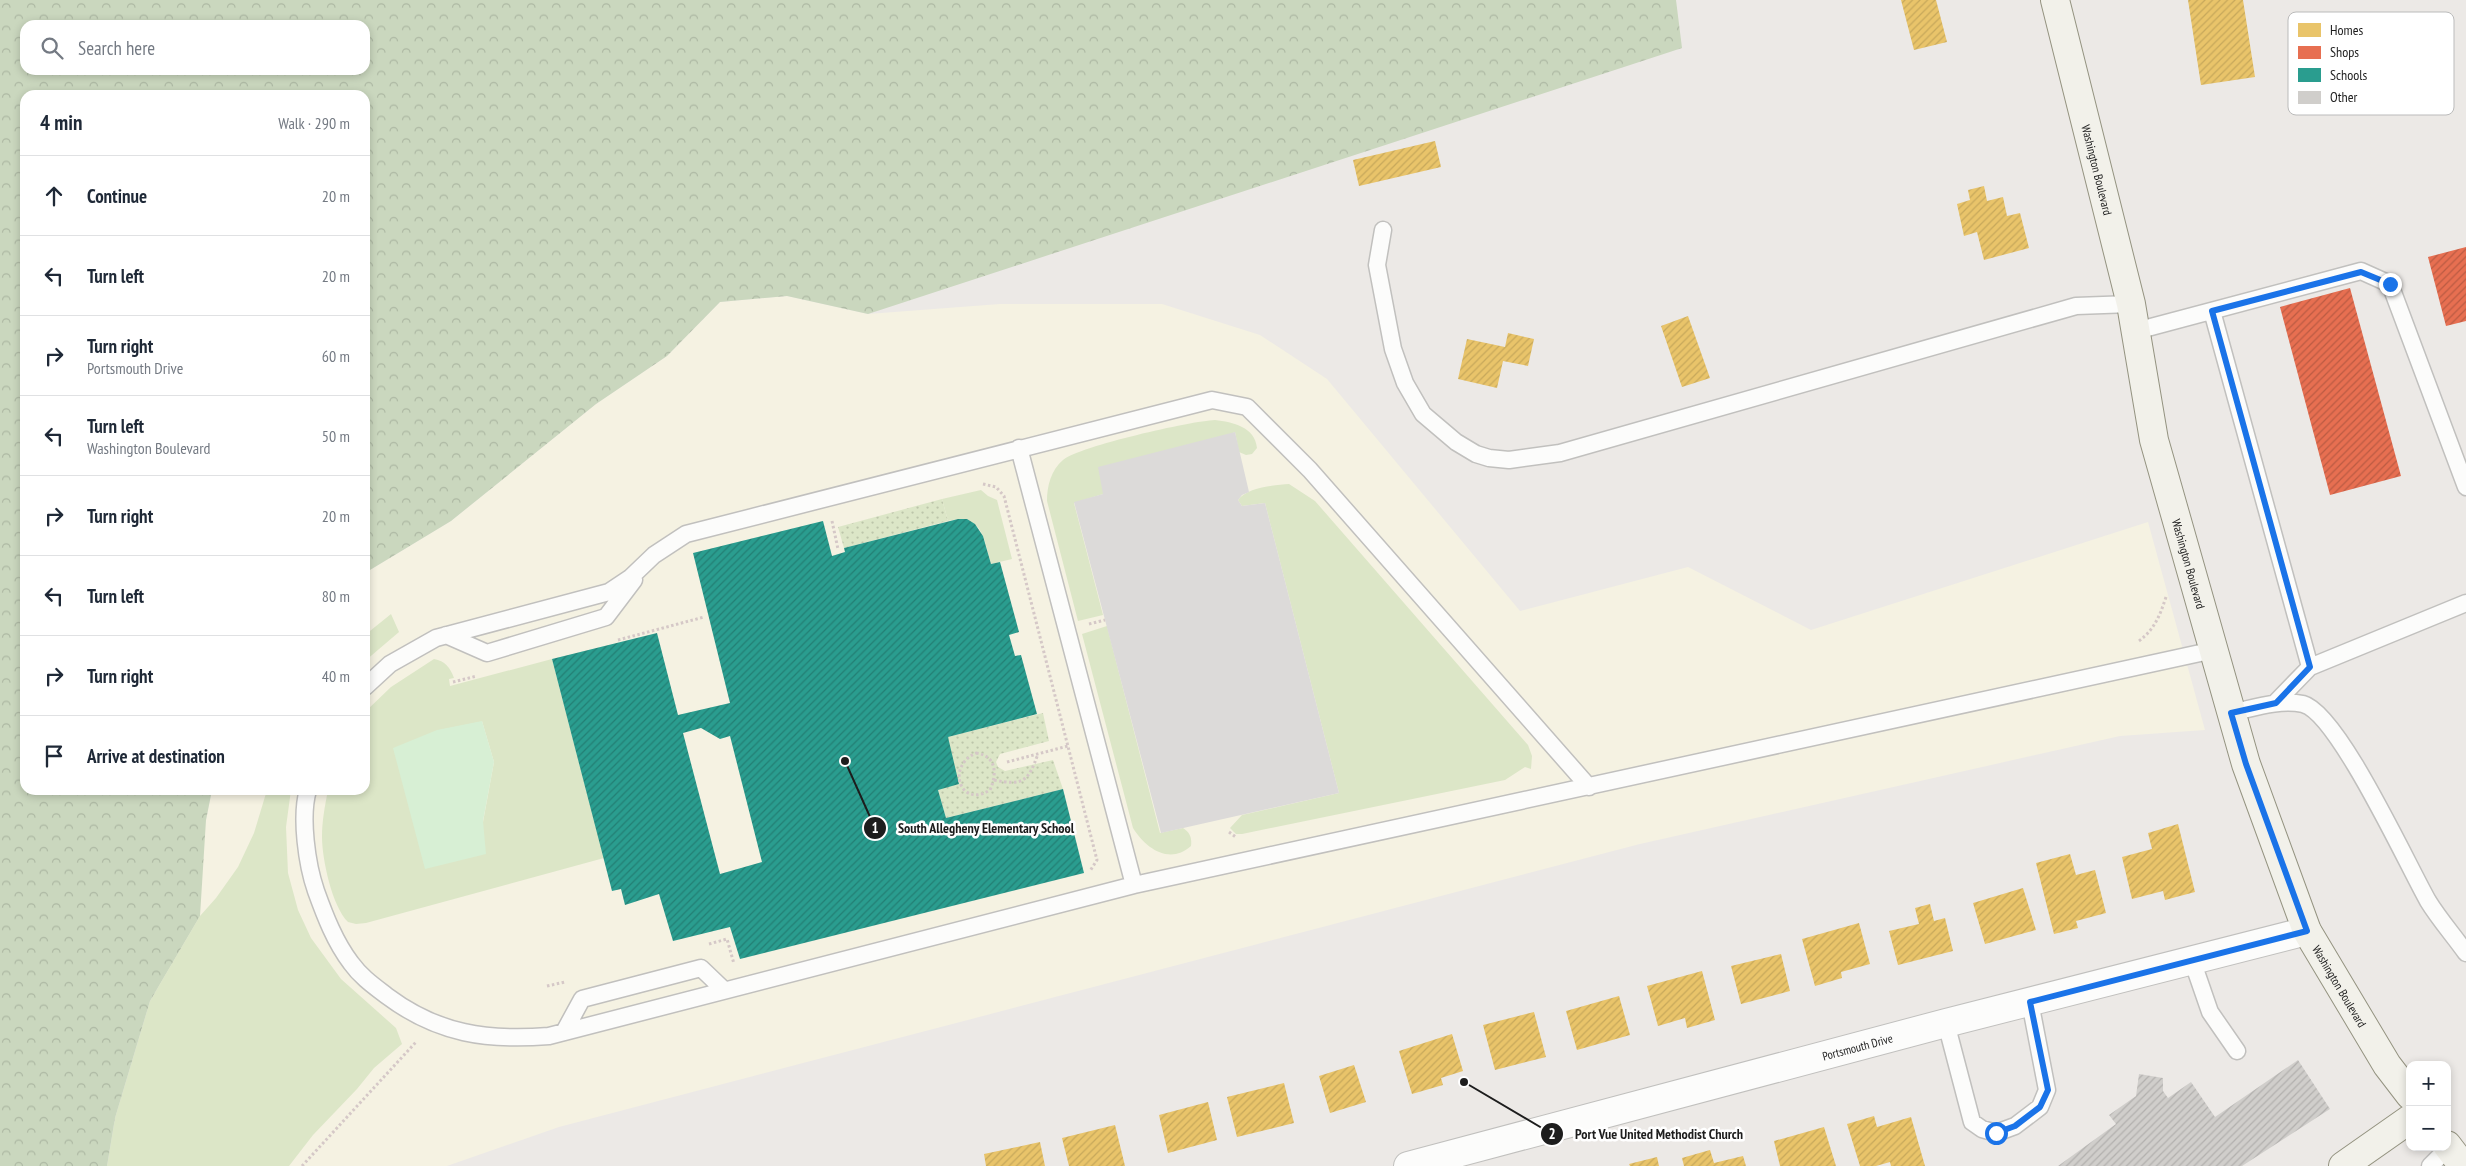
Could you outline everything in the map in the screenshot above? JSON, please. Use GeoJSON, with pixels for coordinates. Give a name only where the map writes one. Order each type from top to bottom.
{"type":"FeatureCollection","features":[{"type":"Feature","properties":{"kind":"street","name":"Washington Boulevard"},"geometry":{"type":"LineString","coordinates":[[2054,0],[2131,304],[2154,440],[2246,764],[2307,931],[2387,1066],[2406,1090]]}},
{"type":"Feature","properties":{"kind":"street","name":"Portsmouth Drive"},"geometry":{"type":"LineString","coordinates":[[1408,1166],[1946,1023],[2307,931]]}},
{"type":"Feature","properties":{"kind":"street"},"geometry":{"type":"LineString","coordinates":[[2344,1166],[2406,1122]]}},
{"type":"Feature","properties":{"kind":"lane"},"geometry":{"type":"LineString","coordinates":[[1383,230],[1378,265],[1393,349],[1405,382],[1424,414],[1456,442],[1476,454],[1509,460],[1560,453],[2076,306],[2131,304]]}},
{"type":"Feature","properties":{"kind":"lane"},"geometry":{"type":"LineString","coordinates":[[2136,331],[2361,272],[2390,284],[2466,487]]}},
{"type":"Feature","properties":{"kind":"lane"},"geometry":{"type":"LineString","coordinates":[[2212,311],[2310,667]]}},
{"type":"Feature","properties":{"kind":"lane"},"geometry":{"type":"LineString","coordinates":[[370,683],[390,664],[409,652],[446,635],[609,592],[630,578],[654,555],[686,534],[1212,400],[1247,407],[1310,470],[1589,787]]}},
{"type":"Feature","properties":{"kind":"lane"},"geometry":{"type":"LineString","coordinates":[[1019,448],[1134,885]]}},
{"type":"Feature","properties":{"kind":"lane"},"geometry":{"type":"LineString","coordinates":[[446,635],[487,653],[606,617],[654,555]]}},
{"type":"Feature","properties":{"kind":"lane"},"geometry":{"type":"LineString","coordinates":[[2276,703],[2310,667],[2466,602]]}},
{"type":"Feature","properties":{"kind":"lane"},"geometry":{"type":"LineString","coordinates":[[308,795],[305,824],[306,859],[324,913],[335,938],[351,963],[367,982],[396,1003],[456,1032],[486,1037],[518,1039],[549,1036],[1134,885],[2214,650]]}},
{"type":"Feature","properties":{"kind":"lane"},"geometry":{"type":"LineString","coordinates":[[2231,713],[2276,703],[2304,704],[2328,724],[2352,759],[2429,902],[2466,954]]}},
{"type":"Feature","properties":{"kind":"lane"},"geometry":{"type":"LineString","coordinates":[[2192,960],[2210,1012],[2238,1051]]}},
{"type":"Feature","properties":{"kind":"lane"},"geometry":{"type":"LineString","coordinates":[[564,1032],[582,999],[701,968],[724,990]]}},
{"type":"Feature","properties":{"kind":"lane"},"geometry":{"type":"LineString","coordinates":[[1946,1023],[1972,1122],[1982,1129],[1996,1133],[2015,1126],[2040,1107],[2048,1090],[2030,1002]]}},
{"type":"Feature","properties":{"kind":"lane"},"geometry":{"type":"LineString","coordinates":[[2430,1166],[2453,1152]]}},
{"type":"Feature","properties":{"kind":"path"},"geometry":{"type":"LineString","coordinates":[[980,483],[996,487],[1004,496],[1097,860],[1087,876]]}},
{"type":"Feature","properties":{"kind":"path"},"geometry":{"type":"LineString","coordinates":[[838,549],[830,522],[840,519]]}},
{"type":"Feature","properties":{"kind":"path"},"geometry":{"type":"LineString","coordinates":[[1081,626],[1105,620]]}},
{"type":"Feature","properties":{"kind":"path"},"geometry":{"type":"LineString","coordinates":[[1007,762],[1068,746]]}},
{"type":"Feature","properties":{"kind":"path"},"geometry":{"type":"LineString","coordinates":[[976,753],[983,754],[994,764],[994,780],[990,790],[982,796],[973,796],[965,791],[961,783],[959,772],[962,763],[976,753]]}},
{"type":"Feature","properties":{"kind":"path"},"geometry":{"type":"LineString","coordinates":[[994,780],[1020,783],[1028,779],[1038,754]]}},
{"type":"Feature","properties":{"kind":"path"},"geometry":{"type":"LineString","coordinates":[[708,944],[727,940],[734,965],[744,963]]}},
{"type":"Feature","properties":{"kind":"path"},"geometry":{"type":"LineString","coordinates":[[547,986],[566,981]]}},
{"type":"Feature","properties":{"kind":"path"},"geometry":{"type":"LineString","coordinates":[[302,1166],[434,1023]]}},
{"type":"Feature","properties":{"kind":"shaded area"},"geometry":{"type":"Polygon","coordinates":[[[787,296],[868,314],[1000,304],[1162,304],[1260,335],[1327,379],[1520,611],[1688,567],[1811,630],[2148,522],[2205,730],[2120,736],[1640,844],[559,1127],[447,1166],[107,1166],[206,820],[211,795],[370,795],[370,570],[451,521],[596,404],[667,356],[720,302],[787,296]]]}},
{"type":"Feature","properties":{"kind":"shaded area"},"geometry":{"type":"Polygon","coordinates":[[[1235,432],[1249,492],[1242,495],[1238,500],[1242,506],[1265,503],[1339,793],[1161,833],[1074,502],[1103,494],[1098,467],[1235,432]]]}},
{"type":"Feature","properties":{"kind":"green space"},"geometry":{"type":"Polygon","coordinates":[[[0,0],[1676,0],[1682,48],[868,314],[787,296],[720,302],[667,356],[596,404],[451,521],[370,570],[370,90],[20,90],[20,795],[211,795],[206,820],[200,916],[150,1001],[115,1118],[107,1166],[0,1166],[0,0]]]}},
{"type":"Feature","properties":{"kind":"green space"},"geometry":{"type":"Polygon","coordinates":[[[1215,420],[1236,424],[1248,430],[1257,448],[1252,454],[1246,455],[1239,452],[1235,432],[1103,494],[1074,503],[1103,615],[1078,621],[1047,501],[1049,484],[1055,469],[1063,460],[1073,454],[1112,441],[1161,429],[1215,420]]]}},
{"type":"Feature","properties":{"kind":"green space"},"geometry":{"type":"Polygon","coordinates":[[[1289,484],[1315,501],[1528,745],[1532,756],[1531,769],[1525,767],[1505,780],[1242,834],[1236,834],[1230,828],[1242,815],[1339,793],[1265,503],[1242,506],[1238,500],[1254,489],[1289,484]]]}},
{"type":"Feature","properties":{"kind":"green space"},"geometry":{"type":"Polygon","coordinates":[[[981,490],[997,500],[1012,559],[991,564],[983,537],[975,524],[959,519],[948,521],[942,499],[981,490]]]}},
{"type":"Feature","properties":{"kind":"green space"},"geometry":{"type":"Polygon","coordinates":[[[942,499],[948,521],[844,548],[838,527],[942,499]]]}},
{"type":"Feature","properties":{"kind":"green space"},"geometry":{"type":"Polygon","coordinates":[[[391,614],[399,632],[370,657],[370,631],[391,614]]]}},
{"type":"Feature","properties":{"kind":"green space"},"geometry":{"type":"Polygon","coordinates":[[[1107,626],[1160,833],[1183,828],[1191,838],[1191,846],[1183,852],[1167,854],[1159,852],[1138,836],[1133,828],[1082,634],[1107,626]]]}},
{"type":"Feature","properties":{"kind":"green space"},"geometry":{"type":"Polygon","coordinates":[[[434,659],[447,665],[451,671],[454,678],[449,679],[450,686],[552,659],[604,858],[366,923],[356,924],[348,922],[337,905],[329,882],[322,837],[323,819],[327,795],[370,795],[370,707],[391,687],[434,659]],[[482,721],[483,822],[494,762],[482,721]]]}},
{"type":"Feature","properties":{"kind":"green space"},"geometry":{"type":"Polygon","coordinates":[[[1043,713],[1049,741],[1000,754],[996,762],[998,767],[1005,771],[1053,760],[1063,789],[946,818],[938,790],[948,737],[1043,713]]]}},
{"type":"Feature","properties":{"kind":"green space"},"geometry":{"type":"Polygon","coordinates":[[[482,721],[494,762],[483,821],[486,854],[425,869],[393,748],[437,730],[482,721]]]}},
{"type":"Feature","properties":{"kind":"green space"},"geometry":{"type":"Polygon","coordinates":[[[265,795],[290,795],[286,827],[288,873],[298,910],[311,938],[341,979],[396,1028],[402,1044],[374,1068],[357,1089],[313,1135],[289,1166],[107,1166],[115,1118],[150,1001],[200,916],[216,898],[238,867],[254,833],[265,795]]]}},
{"type":"Feature","properties":{"kind":"building: Homes"},"geometry":{"type":"Polygon","coordinates":[[[1901,0],[1936,0],[1947,42],[1914,50],[1901,0]]]}},
{"type":"Feature","properties":{"kind":"building: Homes"},"geometry":{"type":"Polygon","coordinates":[[[2188,0],[2243,0],[2255,77],[2201,85],[2188,0]]]}},
{"type":"Feature","properties":{"kind":"building: Homes"},"geometry":{"type":"Polygon","coordinates":[[[1435,141],[1441,167],[1359,186],[1353,160],[1435,141]]]}},
{"type":"Feature","properties":{"kind":"building: Homes"},"geometry":{"type":"Polygon","coordinates":[[[1984,186],[1987,201],[2003,197],[2007,216],[2020,213],[2029,248],[1984,260],[1977,232],[1964,236],[1957,204],[1970,200],[1968,190],[1984,186]]]}},
{"type":"Feature","properties":{"kind":"building: Homes"},"geometry":{"type":"Polygon","coordinates":[[[1688,316],[1710,378],[1682,387],[1661,326],[1688,316]]]}},
{"type":"Feature","properties":{"kind":"building: Homes"},"geometry":{"type":"Polygon","coordinates":[[[1508,333],[1534,339],[1528,366],[1503,361],[1497,388],[1458,379],[1467,339],[1505,347],[1508,333]]]}},
{"type":"Feature","properties":{"kind":"building: Homes"},"geometry":{"type":"Polygon","coordinates":[[[2178,824],[2195,892],[2165,900],[2163,891],[2132,899],[2122,857],[2152,849],[2148,833],[2178,824]]]}},
{"type":"Feature","properties":{"kind":"building: Homes"},"geometry":{"type":"Polygon","coordinates":[[[2070,854],[2076,875],[2095,870],[2106,913],[2076,921],[2078,928],[2054,934],[2036,863],[2070,854]]]}},
{"type":"Feature","properties":{"kind":"building: Homes"},"geometry":{"type":"Polygon","coordinates":[[[2023,888],[2036,930],[1985,944],[1973,903],[2023,888]]]}},
{"type":"Feature","properties":{"kind":"building: Homes"},"geometry":{"type":"Polygon","coordinates":[[[1930,904],[1934,921],[1945,918],[1953,951],[1898,965],[1889,931],[1919,924],[1915,908],[1930,904]]]}},
{"type":"Feature","properties":{"kind":"building: Homes"},"geometry":{"type":"Polygon","coordinates":[[[1859,923],[1870,964],[1841,972],[1842,978],[1815,986],[1802,939],[1859,923]]]}},
{"type":"Feature","properties":{"kind":"building: Homes"},"geometry":{"type":"Polygon","coordinates":[[[1781,954],[1790,991],[1741,1004],[1731,966],[1781,954]]]}},
{"type":"Feature","properties":{"kind":"building: Homes"},"geometry":{"type":"Polygon","coordinates":[[[1702,971],[1715,1020],[1687,1028],[1685,1018],[1658,1026],[1647,986],[1702,971]]]}},
{"type":"Feature","properties":{"kind":"building: Homes"},"geometry":{"type":"Polygon","coordinates":[[[1619,996],[1630,1035],[1577,1050],[1566,1011],[1619,996]]]}},
{"type":"Feature","properties":{"kind":"building: Homes"},"geometry":{"type":"Polygon","coordinates":[[[1534,1012],[1546,1057],[1495,1070],[1483,1025],[1534,1012]]]}},
{"type":"Feature","properties":{"kind":"building: Homes"},"geometry":{"type":"Polygon","coordinates":[[[1452,1034],[1463,1071],[1441,1078],[1443,1085],[1412,1094],[1399,1051],[1452,1034]]]}},
{"type":"Feature","properties":{"kind":"building: Homes"},"geometry":{"type":"Polygon","coordinates":[[[1354,1065],[1366,1102],[1330,1113],[1319,1076],[1354,1065]]]}},
{"type":"Feature","properties":{"kind":"building: Homes"},"geometry":{"type":"Polygon","coordinates":[[[1284,1083],[1294,1123],[1237,1137],[1227,1097],[1284,1083]]]}},
{"type":"Feature","properties":{"kind":"building: Homes"},"geometry":{"type":"Polygon","coordinates":[[[1208,1102],[1217,1140],[1168,1153],[1159,1115],[1208,1102]]]}},
{"type":"Feature","properties":{"kind":"building: Homes"},"geometry":{"type":"Polygon","coordinates":[[[1874,1116],[1877,1127],[1911,1117],[1925,1166],[1891,1166],[1890,1162],[1876,1166],[1860,1166],[1847,1124],[1874,1116]]]}},
{"type":"Feature","properties":{"kind":"building: Homes"},"geometry":{"type":"Polygon","coordinates":[[[1115,1125],[1125,1166],[1069,1166],[1062,1138],[1115,1125]]]}},
{"type":"Feature","properties":{"kind":"building: Homes"},"geometry":{"type":"Polygon","coordinates":[[[1824,1127],[1836,1166],[1780,1166],[1774,1141],[1824,1127]]]}},
{"type":"Feature","properties":{"kind":"building: Homes"},"geometry":{"type":"Polygon","coordinates":[[[1040,1142],[1045,1166],[986,1166],[984,1154],[1040,1142]]]}},
{"type":"Feature","properties":{"kind":"building: Homes"},"geometry":{"type":"Polygon","coordinates":[[[1710,1150],[1714,1163],[1743,1156],[1746,1166],[1684,1166],[1682,1158],[1710,1150]]]}},
{"type":"Feature","properties":{"kind":"building: Homes"},"geometry":{"type":"Polygon","coordinates":[[[1657,1157],[1659,1166],[1630,1166],[1629,1164],[1657,1157]]]}},
{"type":"Feature","properties":{"kind":"building: Shops"},"geometry":{"type":"Polygon","coordinates":[[[2466,247],[2466,321],[2446,326],[2428,257],[2466,247]]]}},
{"type":"Feature","properties":{"kind":"building: Shops"},"geometry":{"type":"Polygon","coordinates":[[[2350,288],[2401,476],[2330,495],[2280,307],[2350,288]]]}},
{"type":"Feature","properties":{"kind":"building: Schools"},"geometry":{"type":"Polygon","coordinates":[[[958,519],[967,519],[975,524],[983,536],[991,564],[1000,562],[1019,632],[1009,635],[1015,656],[1021,655],[1037,714],[948,737],[959,784],[938,790],[946,818],[1063,789],[1084,873],[740,959],[730,927],[673,941],[659,894],[625,905],[621,889],[612,891],[552,659],[657,633],[678,715],[730,703],[693,553],[823,521],[832,556],[845,552],[844,548],[958,519]],[[701,728],[683,733],[720,874],[762,862],[730,736],[720,739],[701,728]]]}},
{"type":"Feature","properties":{"kind":"building: Other"},"geometry":{"type":"Polygon","coordinates":[[[2298,1060],[2330,1109],[2242,1166],[2058,1166],[2116,1124],[2109,1115],[2136,1096],[2139,1074],[2163,1078],[2163,1091],[2168,1098],[2191,1082],[2215,1117],[2298,1060]]]}},
{"type":"Feature","properties":{"kind":"place","name":"South Allegheny Elementary School"},"geometry":{"type":"Point","coordinates":[845,761]}},
{"type":"Feature","properties":{"kind":"place","name":"Port Vue United Methodist Church"},"geometry":{"type":"Point","coordinates":[1464,1082]}},
{"type":"Feature","properties":{"kind":"route"},"geometry":{"type":"LineString","coordinates":[[1996,1133],[2015,1126],[2040,1107],[2048,1090],[2030,1002],[2307,931],[2246,764],[2231,713],[2276,703],[2310,667],[2212,311],[2361,272],[2390,284]]}}]}
